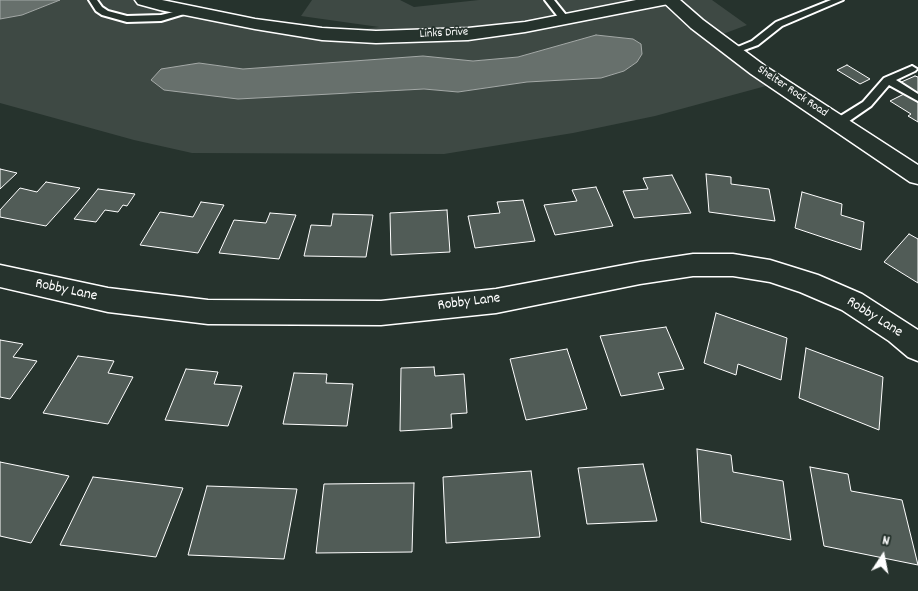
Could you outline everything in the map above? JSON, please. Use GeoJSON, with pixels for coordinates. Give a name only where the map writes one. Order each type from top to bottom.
{"type":"FeatureCollection","features":[{"type":"Feature","properties":{"kind":"street","name":"Links Drive"},"geometry":{"type":"LineString","coordinates":[[144,0],[255,24],[322,34],[376,37],[468,34],[525,27],[663,0]]}},
{"type":"Feature","properties":{"kind":"street","name":"Shelter Rock Road"},"geometry":{"type":"LineString","coordinates":[[670,0],[697,24],[734,51],[918,176]]}},
{"type":"Feature","properties":{"kind":"street","name":"Robby Lane"},"geometry":{"type":"LineString","coordinates":[[0,276],[108,300],[208,312],[381,313],[496,301],[667,269],[733,265],[770,271],[808,283],[852,302],[898,332],[918,348]]}},
{"type":"Feature","properties":{"kind":"lane"},"geometry":{"type":"LineString","coordinates":[[93,0],[99,9],[105,13],[127,20],[161,18],[190,11]]}},
{"type":"Feature","properties":{"kind":"lane"},"geometry":{"type":"LineString","coordinates":[[550,0],[565,20]]}},
{"type":"Feature","properties":{"kind":"lane"},"geometry":{"type":"LineString","coordinates":[[734,51],[755,43],[779,24],[839,0]]}},
{"type":"Feature","properties":{"kind":"lane"},"geometry":{"type":"LineString","coordinates":[[838,123],[868,104],[888,80],[912,70]]}},
{"type":"Feature","properties":{"kind":"lane"},"geometry":{"type":"LineString","coordinates":[[888,80],[918,98]]}},
{"type":"Feature","properties":{"kind":"shaded area"},"geometry":{"type":"Polygon","coordinates":[[[0,0],[60,0],[22,15],[0,19],[0,0]]]}},
{"type":"Feature","properties":{"kind":"shaded area"},"geometry":{"type":"Polygon","coordinates":[[[60,0],[135,0],[165,12],[214,19],[309,38],[364,44],[473,41],[540,30],[562,21],[525,27],[322,34],[379,27],[301,16],[312,0],[400,0],[414,7],[479,0],[712,0],[747,25],[715,37],[777,83],[655,116],[573,133],[444,154],[192,153],[134,140],[0,103],[0,19],[22,15],[60,0]],[[596,35],[518,57],[473,61],[423,56],[243,69],[199,63],[350,94],[424,89],[458,92],[527,82],[601,78],[624,71],[633,39],[596,35]]]}},
{"type":"Feature","properties":{"kind":"shaded area"},"geometry":{"type":"Polygon","coordinates":[[[596,35],[633,39],[641,44],[642,54],[637,62],[624,71],[601,78],[527,82],[458,92],[424,89],[238,99],[164,90],[151,80],[161,69],[199,63],[243,69],[423,56],[473,61],[518,57],[596,35]]]}},
{"type":"Feature","properties":{"kind":"building"},"geometry":{"type":"Polygon","coordinates":[[[847,65],[870,79],[860,84],[837,70],[847,65]]]}},
{"type":"Feature","properties":{"kind":"building"},"geometry":{"type":"Polygon","coordinates":[[[915,76],[918,77],[918,94],[899,83],[915,76]]]}},
{"type":"Feature","properties":{"kind":"building"},"geometry":{"type":"Polygon","coordinates":[[[904,94],[918,102],[918,122],[908,116],[911,114],[890,101],[904,94]]]}},
{"type":"Feature","properties":{"kind":"building"},"geometry":{"type":"Polygon","coordinates":[[[0,169],[17,173],[0,189],[0,169]]]}},
{"type":"Feature","properties":{"kind":"building"},"geometry":{"type":"Polygon","coordinates":[[[706,174],[731,177],[731,184],[769,189],[775,221],[709,212],[706,174]]]}},
{"type":"Feature","properties":{"kind":"building"},"geometry":{"type":"Polygon","coordinates":[[[672,175],[691,213],[634,218],[623,191],[648,189],[643,178],[672,175]]]}},
{"type":"Feature","properties":{"kind":"building"},"geometry":{"type":"Polygon","coordinates":[[[46,182],[80,188],[46,226],[0,217],[0,210],[20,188],[37,192],[46,182]]]}},
{"type":"Feature","properties":{"kind":"building"},"geometry":{"type":"Polygon","coordinates":[[[596,187],[613,226],[555,235],[544,205],[577,201],[572,190],[596,187]]]}},
{"type":"Feature","properties":{"kind":"building"},"geometry":{"type":"Polygon","coordinates":[[[98,189],[135,194],[127,206],[123,205],[118,212],[105,210],[96,222],[74,219],[98,189]]]}},
{"type":"Feature","properties":{"kind":"building"},"geometry":{"type":"Polygon","coordinates":[[[802,192],[842,204],[841,215],[864,222],[861,250],[795,228],[802,192]]]}},
{"type":"Feature","properties":{"kind":"building"},"geometry":{"type":"Polygon","coordinates":[[[523,200],[535,241],[475,248],[468,216],[500,213],[497,202],[523,200]]]}},
{"type":"Feature","properties":{"kind":"building"},"geometry":{"type":"Polygon","coordinates":[[[201,202],[224,205],[198,253],[140,245],[160,212],[193,217],[201,202]]]}},
{"type":"Feature","properties":{"kind":"building"},"geometry":{"type":"Polygon","coordinates":[[[447,210],[450,252],[391,255],[390,213],[447,210]]]}},
{"type":"Feature","properties":{"kind":"building"},"geometry":{"type":"Polygon","coordinates":[[[270,213],[296,215],[279,259],[219,253],[234,220],[266,223],[270,213]]]}},
{"type":"Feature","properties":{"kind":"building"},"geometry":{"type":"Polygon","coordinates":[[[333,214],[373,215],[366,257],[304,256],[311,225],[331,226],[333,214]]]}},
{"type":"Feature","properties":{"kind":"building"},"geometry":{"type":"Polygon","coordinates":[[[909,234],[918,239],[918,283],[884,262],[909,234]]]}},
{"type":"Feature","properties":{"kind":"building"},"geometry":{"type":"Polygon","coordinates":[[[716,313],[787,338],[781,380],[738,364],[736,375],[704,363],[716,313]]]}},
{"type":"Feature","properties":{"kind":"building"},"geometry":{"type":"Polygon","coordinates":[[[666,327],[684,369],[658,373],[664,389],[621,396],[600,336],[666,327]]]}},
{"type":"Feature","properties":{"kind":"building"},"geometry":{"type":"Polygon","coordinates":[[[0,340],[23,344],[13,357],[37,361],[10,399],[0,397],[0,340]]]}},
{"type":"Feature","properties":{"kind":"building"},"geometry":{"type":"Polygon","coordinates":[[[806,348],[883,377],[879,430],[799,398],[806,348]]]}},
{"type":"Feature","properties":{"kind":"building"},"geometry":{"type":"Polygon","coordinates":[[[567,349],[587,409],[526,420],[510,359],[567,349]]]}},
{"type":"Feature","properties":{"kind":"building"},"geometry":{"type":"Polygon","coordinates":[[[78,356],[114,361],[108,373],[133,377],[108,424],[43,413],[78,356]]]}},
{"type":"Feature","properties":{"kind":"building"},"geometry":{"type":"Polygon","coordinates":[[[434,367],[435,376],[464,374],[467,413],[451,414],[452,428],[400,431],[401,368],[434,367]]]}},
{"type":"Feature","properties":{"kind":"building"},"geometry":{"type":"Polygon","coordinates":[[[186,369],[218,372],[214,384],[242,386],[228,426],[165,420],[186,369]]]}},
{"type":"Feature","properties":{"kind":"building"},"geometry":{"type":"Polygon","coordinates":[[[294,373],[327,374],[326,383],[353,384],[347,426],[283,424],[294,373]]]}},
{"type":"Feature","properties":{"kind":"building"},"geometry":{"type":"Polygon","coordinates":[[[697,449],[731,455],[733,472],[783,481],[791,540],[701,522],[697,449]]]}},
{"type":"Feature","properties":{"kind":"building"},"geometry":{"type":"Polygon","coordinates":[[[0,462],[69,476],[31,543],[0,536],[0,462]]]}},
{"type":"Feature","properties":{"kind":"building"},"geometry":{"type":"Polygon","coordinates":[[[643,464],[657,521],[587,524],[578,468],[643,464]]]}},
{"type":"Feature","properties":{"kind":"building"},"geometry":{"type":"Polygon","coordinates":[[[810,467],[848,474],[851,491],[902,500],[918,565],[824,546],[810,467]]]}},
{"type":"Feature","properties":{"kind":"building"},"geometry":{"type":"Polygon","coordinates":[[[531,471],[540,537],[446,543],[443,477],[531,471]]]}},
{"type":"Feature","properties":{"kind":"building"},"geometry":{"type":"Polygon","coordinates":[[[93,477],[183,488],[156,557],[60,545],[93,477]]]}},
{"type":"Feature","properties":{"kind":"building"},"geometry":{"type":"Polygon","coordinates":[[[414,483],[412,552],[316,553],[324,484],[414,483]]]}},
{"type":"Feature","properties":{"kind":"building"},"geometry":{"type":"Polygon","coordinates":[[[207,486],[297,489],[284,559],[188,555],[207,486]]]}}]}
